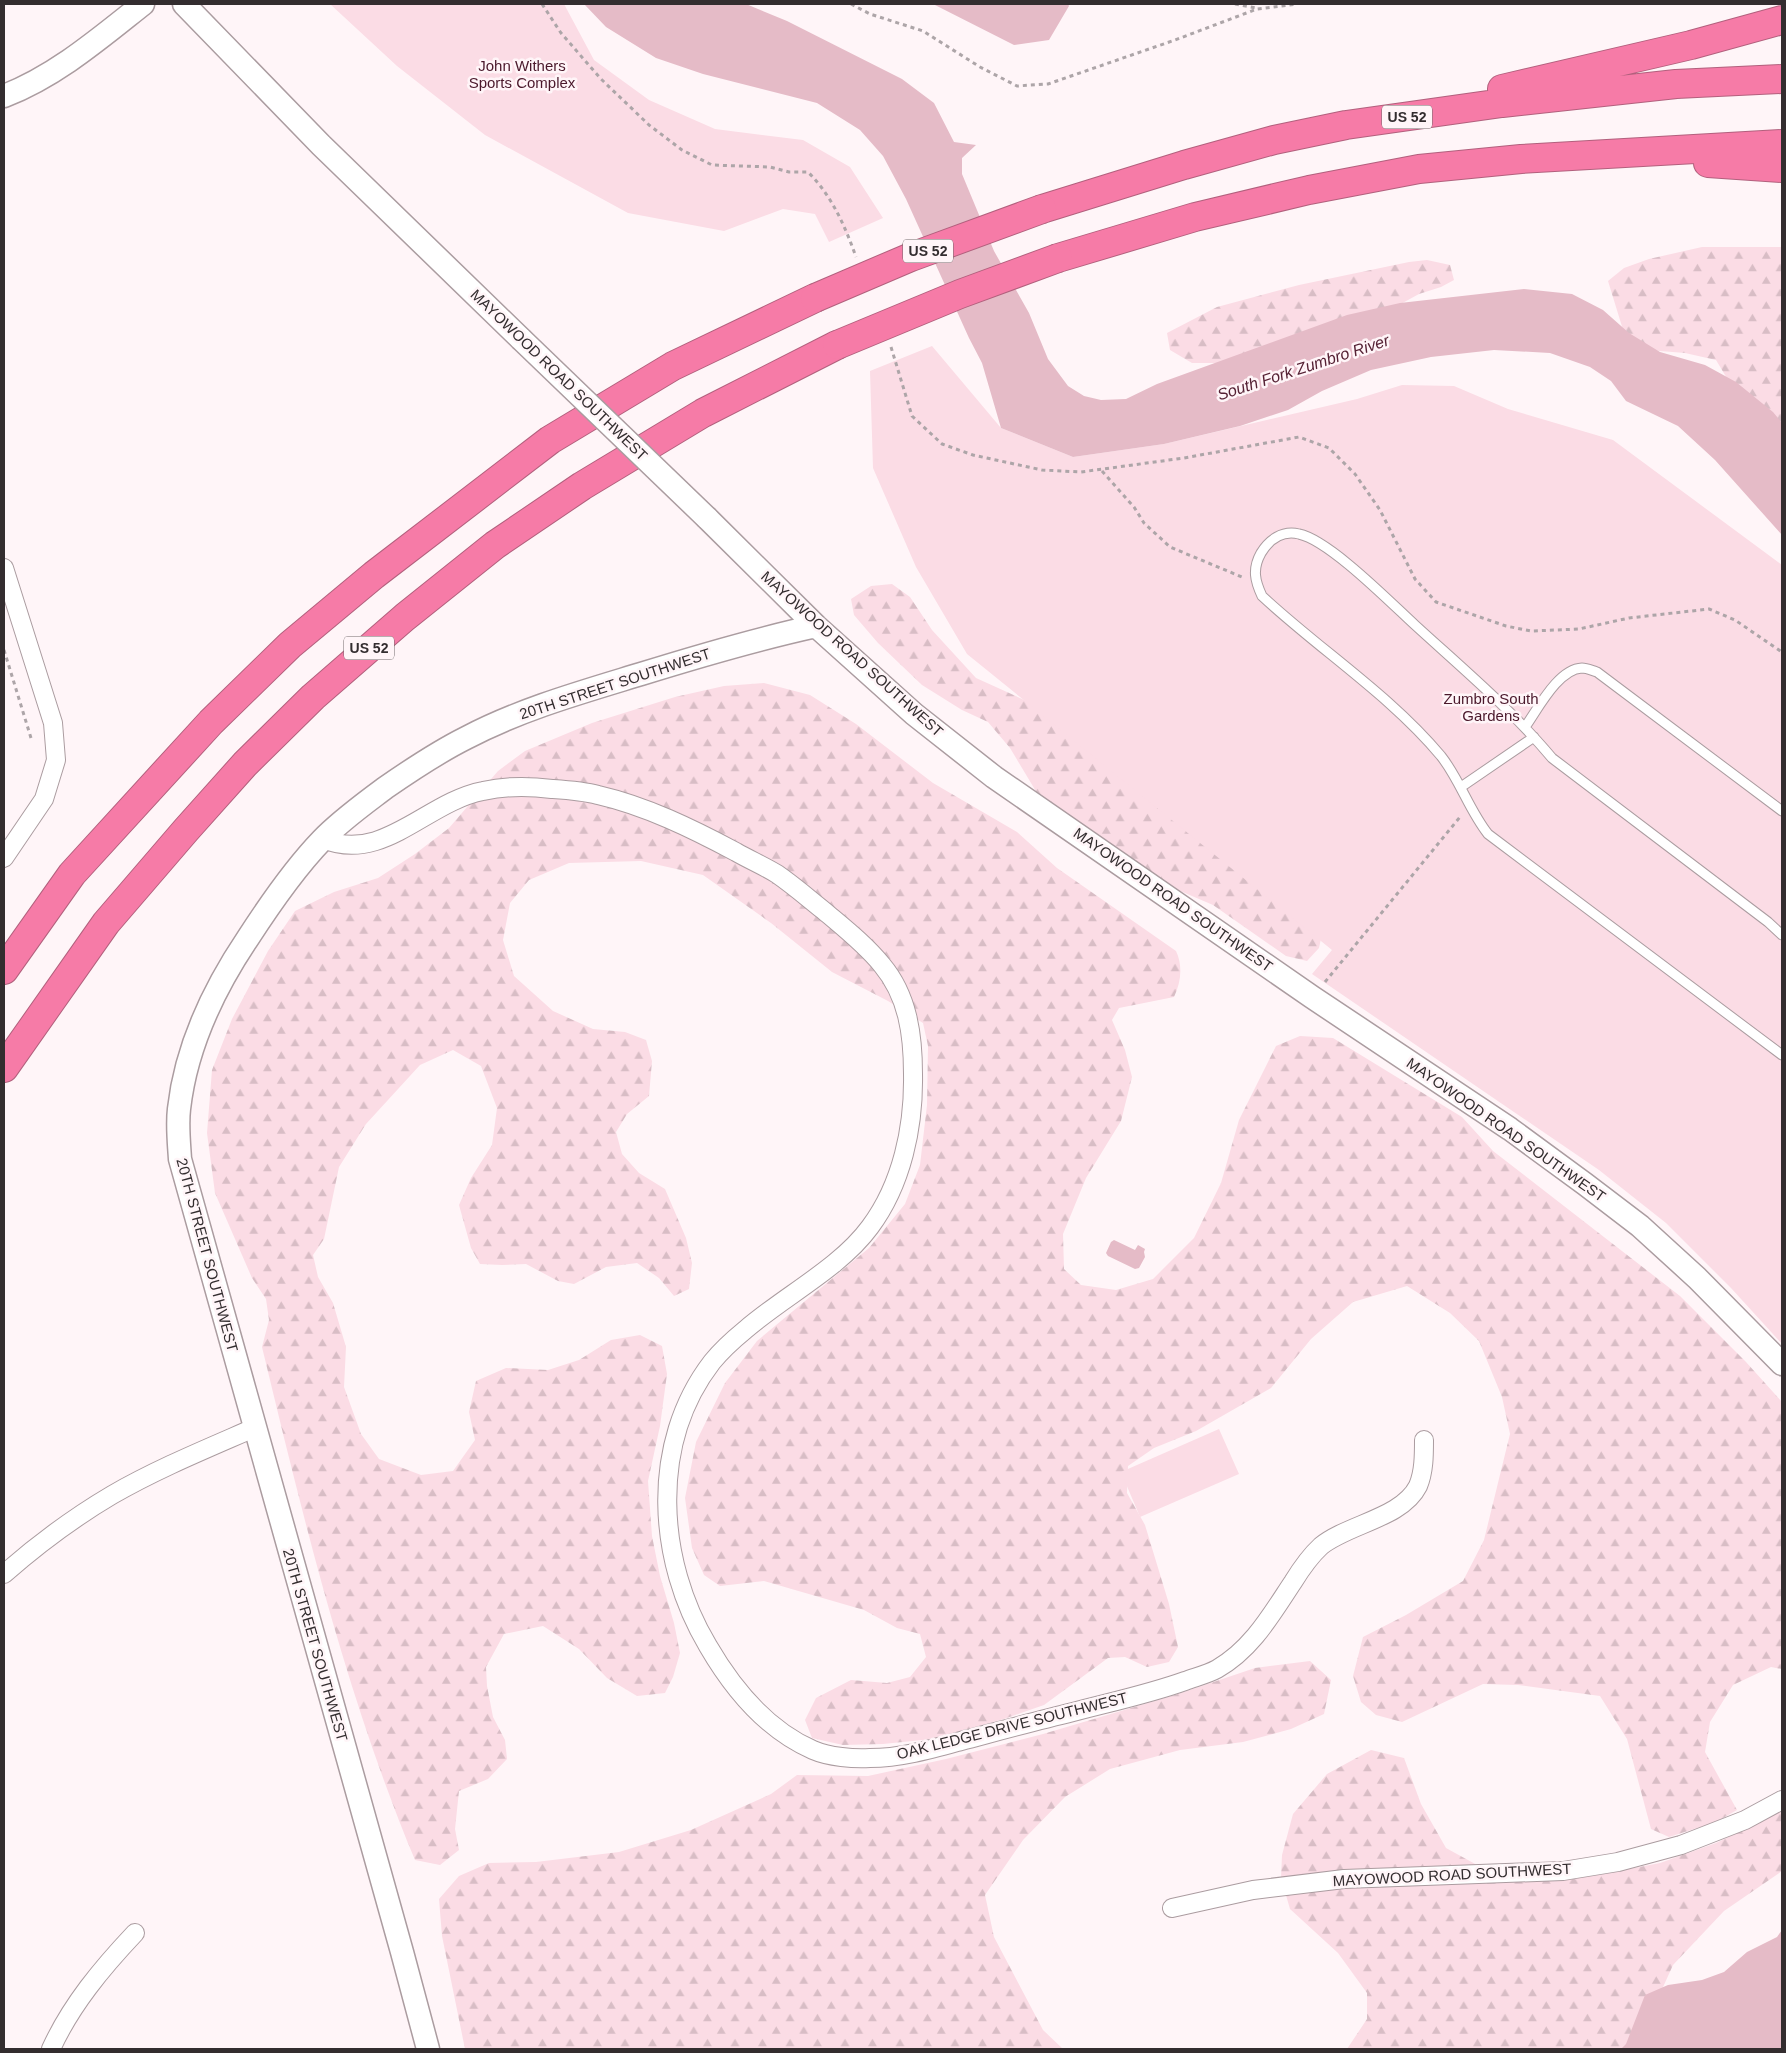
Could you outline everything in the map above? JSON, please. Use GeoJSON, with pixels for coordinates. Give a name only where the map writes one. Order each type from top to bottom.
{"type":"FeatureCollection","features":[{"type":"Feature","properties":{"kind":"highway"},"geometry":{"type":"LineString","coordinates":[[1346,125],[1691,45],[1782,20]]}},
{"type":"Feature","properties":{"kind":"highway","name":"US 52"},"geometry":{"type":"LineString","coordinates":[[4,970],[72,874],[211,722],[290,645],[366,581],[550,440],[673,366],[815,298],[911,257],[1042,209],[1274,140],[1346,125],[1502,104],[1676,84],[1782,80]]}},
{"type":"Feature","properties":{"kind":"highway","name":"US 52"},"geometry":{"type":"LineString","coordinates":[[4,1068],[106,923],[245,764],[314,697],[405,617],[495,545],[582,486],[703,413],[837,345],[960,294],[1058,258],[1195,217],[1309,190],[1419,169],[1521,159],[1782,144]]}},
{"type":"Feature","properties":{"kind":"highway"},"geometry":{"type":"LineString","coordinates":[[1521,159],[1698,162],[1782,168]]}},
{"type":"Feature","properties":{"kind":"street"},"geometry":{"type":"LineString","coordinates":[[4,96],[35,82],[87,48],[143,4]]}},
{"type":"Feature","properties":{"kind":"street","name":"MAYOWOOD ROAD SOUTHWEST"},"geometry":{"type":"LineString","coordinates":[[184,4],[321,146],[707,518],[816,626],[914,714],[994,776],[1312,996],[1510,1129],[1640,1226],[1697,1278],[1782,1364]]}},
{"type":"Feature","properties":{"kind":"street"},"geometry":{"type":"LineString","coordinates":[[4,568],[53,723],[56,760],[44,799],[4,858]]}},
{"type":"Feature","properties":{"kind":"street","name":"20TH STREET SOUTHWEST"},"geometry":{"type":"LineString","coordinates":[[428,2049],[400,1942],[254,1428],[180,1159],[178,1110],[186,1066],[203,1015],[228,967],[262,916],[303,862],[323,839],[369,800],[420,764],[467,737],[514,716],[562,698],[761,638],[816,626]]}},
{"type":"Feature","properties":{"kind":"street","name":"OAK LEDGE DRIVE SOUTHWEST"},"geometry":{"type":"LineString","coordinates":[[323,839],[340,846],[366,845],[391,836],[435,809],[485,790],[531,786],[590,793],[619,800],[701,833],[779,875],[847,930],[882,965],[898,989],[912,1036],[913,1097],[911,1122],[899,1172],[886,1203],[867,1232],[845,1254],[745,1329],[713,1361],[688,1402],[673,1447],[666,1497],[670,1550],[685,1599],[706,1643],[737,1691],[776,1728],[818,1752],[868,1759],[918,1752],[1169,1687],[1215,1670],[1245,1649],[1267,1622],[1309,1558],[1328,1540],[1394,1510],[1416,1490],[1423,1468],[1424,1440]]}},
{"type":"Feature","properties":{"kind":"street"},"geometry":{"type":"LineString","coordinates":[[4,1574],[28,1553],[81,1514],[113,1495],[191,1455],[254,1428]]}},
{"type":"Feature","properties":{"kind":"street","name":"MAYOWOOD ROAD SOUTHWEST"},"geometry":{"type":"LineString","coordinates":[[1172,1908],[1253,1890],[1344,1879],[1562,1871],[1618,1862],[1681,1844],[1745,1820],[1782,1800]]}},
{"type":"Feature","properties":{"kind":"street"},"geometry":{"type":"LineString","coordinates":[[51,2049],[82,1995],[103,1967],[135,1933]]}},
{"type":"Feature","properties":{"kind":"lane"},"geometry":{"type":"LineString","coordinates":[[1782,935],[1768,922],[1552,758],[1525,727],[1365,579],[1310,538],[1298,533],[1284,534],[1273,539],[1257,560],[1255,582],[1262,596],[1356,674],[1422,736],[1442,758],[1461,788],[1469,806],[1488,834],[1782,1055]]}},
{"type":"Feature","properties":{"kind":"lane"},"geometry":{"type":"LineString","coordinates":[[1525,727],[1557,681],[1570,672],[1582,668],[1598,672],[1782,811]]}},
{"type":"Feature","properties":{"kind":"lane"},"geometry":{"type":"LineString","coordinates":[[1461,788],[1534,737]]}},
{"type":"Feature","properties":{"kind":"path"},"geometry":{"type":"LineString","coordinates":[[542,4],[561,33],[601,79],[648,125],[682,150],[712,165],[770,167],[789,172],[808,172],[828,196],[845,228],[859,263]]}},
{"type":"Feature","properties":{"kind":"path"},"geometry":{"type":"LineString","coordinates":[[851,4],[870,14],[922,31],[980,68],[1016,86],[1048,84],[1257,9],[1297,4]]}},
{"type":"Feature","properties":{"kind":"path"},"geometry":{"type":"LineString","coordinates":[[1235,4],[1257,9]]}},
{"type":"Feature","properties":{"kind":"path"},"geometry":{"type":"LineString","coordinates":[[1254,4],[1257,9]]}},
{"type":"Feature","properties":{"kind":"path"},"geometry":{"type":"LineString","coordinates":[[890,343],[912,416],[942,444],[973,455],[1042,470],[1081,472],[1184,458],[1298,438],[1329,448],[1355,474],[1380,510],[1415,579],[1436,602],[1506,626],[1531,631],[1579,629],[1629,618],[1709,609],[1735,620],[1782,652]]}},
{"type":"Feature","properties":{"kind":"path"},"geometry":{"type":"LineString","coordinates":[[1101,470],[1134,507],[1144,523],[1170,548],[1255,582]]}},
{"type":"Feature","properties":{"kind":"path"},"geometry":{"type":"LineString","coordinates":[[4,650],[31,738]]}},
{"type":"Feature","properties":{"kind":"path"},"geometry":{"type":"LineString","coordinates":[[1312,996],[1469,806]]}},
{"type":"Feature","properties":{"kind":"green space","name":"John Withers Sports Complex"},"geometry":{"type":"Polygon","coordinates":[[[330,4],[564,4],[594,60],[649,100],[715,129],[803,140],[850,167],[883,218],[829,242],[815,214],[783,209],[724,231],[628,213],[485,135],[397,66],[330,4]]]}},
{"type":"Feature","properties":{"kind":"green space"},"geometry":{"type":"Polygon","coordinates":[[[1702,247],[1782,247],[1782,444],[1737,395],[1716,360],[1685,353],[1647,350],[1624,333],[1608,281],[1624,268],[1649,259],[1702,247]]]}},
{"type":"Feature","properties":{"kind":"green space"},"geometry":{"type":"Polygon","coordinates":[[[1427,260],[1450,265],[1454,280],[1441,287],[1419,294],[1375,318],[1235,363],[1192,363],[1170,350],[1167,333],[1217,307],[1299,285],[1427,260]]]}},
{"type":"Feature","properties":{"kind":"green space","name":"Zumbro South Gardens"},"geometry":{"type":"Polygon","coordinates":[[[932,346],[1001,428],[1073,457],[1164,444],[1357,399],[1402,385],[1454,386],[1508,409],[1613,440],[1782,565],[1782,1344],[1731,1288],[1666,1223],[1599,1170],[1312,974],[1332,950],[967,654],[916,567],[873,468],[870,371],[932,346]]]}},
{"type":"Feature","properties":{"kind":"green space"},"geometry":{"type":"Polygon","coordinates":[[[892,584],[910,597],[932,630],[976,678],[1062,717],[1322,934],[1319,948],[1307,961],[1286,956],[1213,905],[1178,890],[1145,871],[1037,793],[1010,748],[988,722],[962,710],[922,685],[878,643],[854,615],[851,599],[871,586],[892,584]]]}},
{"type":"Feature","properties":{"kind":"green space"},"geometry":{"type":"Polygon","coordinates":[[[764,683],[810,695],[856,724],[933,783],[1017,832],[1057,868],[1176,951],[1180,962],[1180,974],[1174,997],[1119,1008],[1112,1020],[1125,1050],[1132,1077],[1121,1121],[1086,1178],[1063,1234],[1064,1269],[1081,1285],[1116,1290],[1153,1279],[1194,1238],[1221,1183],[1239,1120],[1276,1046],[1300,1036],[1333,1038],[1462,1117],[1493,1151],[1680,1296],[1746,1362],[1782,1402],[1782,1669],[1771,1667],[1733,1685],[1710,1722],[1705,1752],[1737,1810],[1716,1822],[1669,1837],[1651,1829],[1627,1739],[1600,1696],[1518,1685],[1483,1684],[1402,1722],[1376,1715],[1361,1702],[1353,1676],[1363,1637],[1406,1615],[1463,1581],[1484,1540],[1510,1434],[1502,1397],[1479,1341],[1450,1313],[1407,1286],[1353,1302],[1311,1339],[1271,1388],[1196,1431],[1154,1448],[1128,1466],[1127,1493],[1145,1525],[1169,1604],[1178,1647],[1169,1662],[1147,1667],[1125,1657],[1108,1658],[1044,1705],[1004,1719],[932,1739],[883,1744],[843,1745],[812,1738],[805,1720],[816,1698],[851,1680],[887,1683],[910,1677],[926,1657],[920,1634],[897,1628],[864,1610],[764,1581],[720,1586],[704,1575],[692,1548],[685,1498],[696,1442],[725,1383],[757,1341],[869,1248],[905,1204],[920,1165],[927,1105],[928,1046],[923,1023],[888,1001],[832,972],[771,923],[703,875],[641,861],[569,863],[529,880],[510,903],[503,940],[514,976],[553,1011],[593,1029],[625,1032],[646,1040],[652,1061],[649,1096],[627,1114],[616,1132],[622,1154],[639,1173],[665,1189],[686,1238],[692,1263],[689,1289],[674,1296],[659,1278],[637,1263],[606,1267],[574,1284],[558,1281],[526,1264],[480,1264],[471,1248],[459,1205],[471,1178],[492,1145],[497,1108],[481,1066],[453,1050],[420,1065],[366,1124],[339,1167],[324,1239],[313,1255],[318,1277],[333,1303],[346,1347],[344,1387],[361,1434],[379,1459],[421,1475],[453,1471],[475,1440],[469,1412],[476,1381],[506,1368],[548,1370],[579,1360],[611,1340],[640,1335],[662,1346],[667,1374],[660,1426],[648,1481],[652,1536],[660,1576],[674,1623],[680,1653],[673,1677],[665,1693],[637,1696],[607,1678],[579,1649],[543,1626],[504,1634],[486,1667],[487,1686],[493,1717],[505,1740],[507,1759],[488,1779],[459,1791],[455,1829],[459,1850],[440,1865],[415,1860],[390,1798],[368,1735],[328,1607],[262,1347],[269,1320],[266,1299],[252,1278],[215,1193],[207,1133],[212,1070],[232,1019],[268,951],[295,911],[334,892],[378,878],[415,854],[449,828],[498,771],[525,751],[592,723],[675,697],[724,686],[764,683]]]}},
{"type":"Feature","properties":{"kind":"green space"},"geometry":{"type":"Polygon","coordinates":[[[1219,1429],[1239,1474],[1140,1517],[1121,1472],[1219,1429]]]}},
{"type":"Feature","properties":{"kind":"green space"},"geometry":{"type":"Polygon","coordinates":[[[1310,1661],[1331,1680],[1324,1714],[1291,1729],[1243,1742],[1180,1750],[1110,1769],[1065,1797],[1023,1840],[985,1895],[994,1937],[1043,2030],[1063,2049],[465,2049],[442,1936],[439,1899],[459,1876],[489,1863],[536,1862],[619,1852],[691,1830],[771,1794],[797,1775],[868,1776],[946,1759],[1043,1734],[1175,1695],[1255,1668],[1310,1661]]]}},
{"type":"Feature","properties":{"kind":"green space"},"geometry":{"type":"Polygon","coordinates":[[[1371,1750],[1404,1758],[1421,1804],[1446,1848],[1508,1882],[1598,1875],[1660,1863],[1716,1843],[1782,1811],[1782,1871],[1724,1911],[1673,1965],[1635,2049],[1347,2049],[1367,2019],[1367,1993],[1338,1953],[1290,1909],[1281,1878],[1282,1855],[1293,1814],[1327,1774],[1371,1750]]]}},
{"type":"Feature","properties":{"kind":"water","name":"South Fork Zumbro River"},"geometry":{"type":"Polygon","coordinates":[[[584,4],[746,4],[787,21],[902,79],[934,103],[954,142],[976,145],[962,158],[962,174],[994,251],[1029,313],[1048,359],[1068,386],[1084,396],[1101,400],[1126,399],[1157,384],[1347,315],[1400,303],[1524,289],[1572,294],[1603,310],[1629,333],[1660,352],[1705,365],[1736,382],[1773,412],[1782,423],[1782,535],[1715,460],[1678,426],[1626,401],[1611,381],[1590,367],[1550,353],[1494,350],[1431,357],[1371,370],[1322,391],[1288,410],[1240,426],[1164,444],[1073,457],[1001,428],[982,363],[906,199],[883,156],[860,130],[817,103],[703,74],[656,58],[606,27],[584,4]]]}},
{"type":"Feature","properties":{"kind":"water"},"geometry":{"type":"Polygon","coordinates":[[[933,4],[1068,4],[1069,6],[1049,40],[1014,45],[933,4]]]}},
{"type":"Feature","properties":{"kind":"water"},"geometry":{"type":"Polygon","coordinates":[[[1114,1240],[1135,1250],[1138,1245],[1145,1249],[1145,1257],[1139,1268],[1135,1269],[1108,1256],[1106,1253],[1111,1242],[1114,1240]]]}},
{"type":"Feature","properties":{"kind":"water"},"geometry":{"type":"Polygon","coordinates":[[[1782,1930],[1782,2049],[1621,2049],[1626,2044],[1645,1995],[1668,1985],[1702,1980],[1724,1972],[1747,1952],[1777,1937],[1782,1930]]]}}]}
